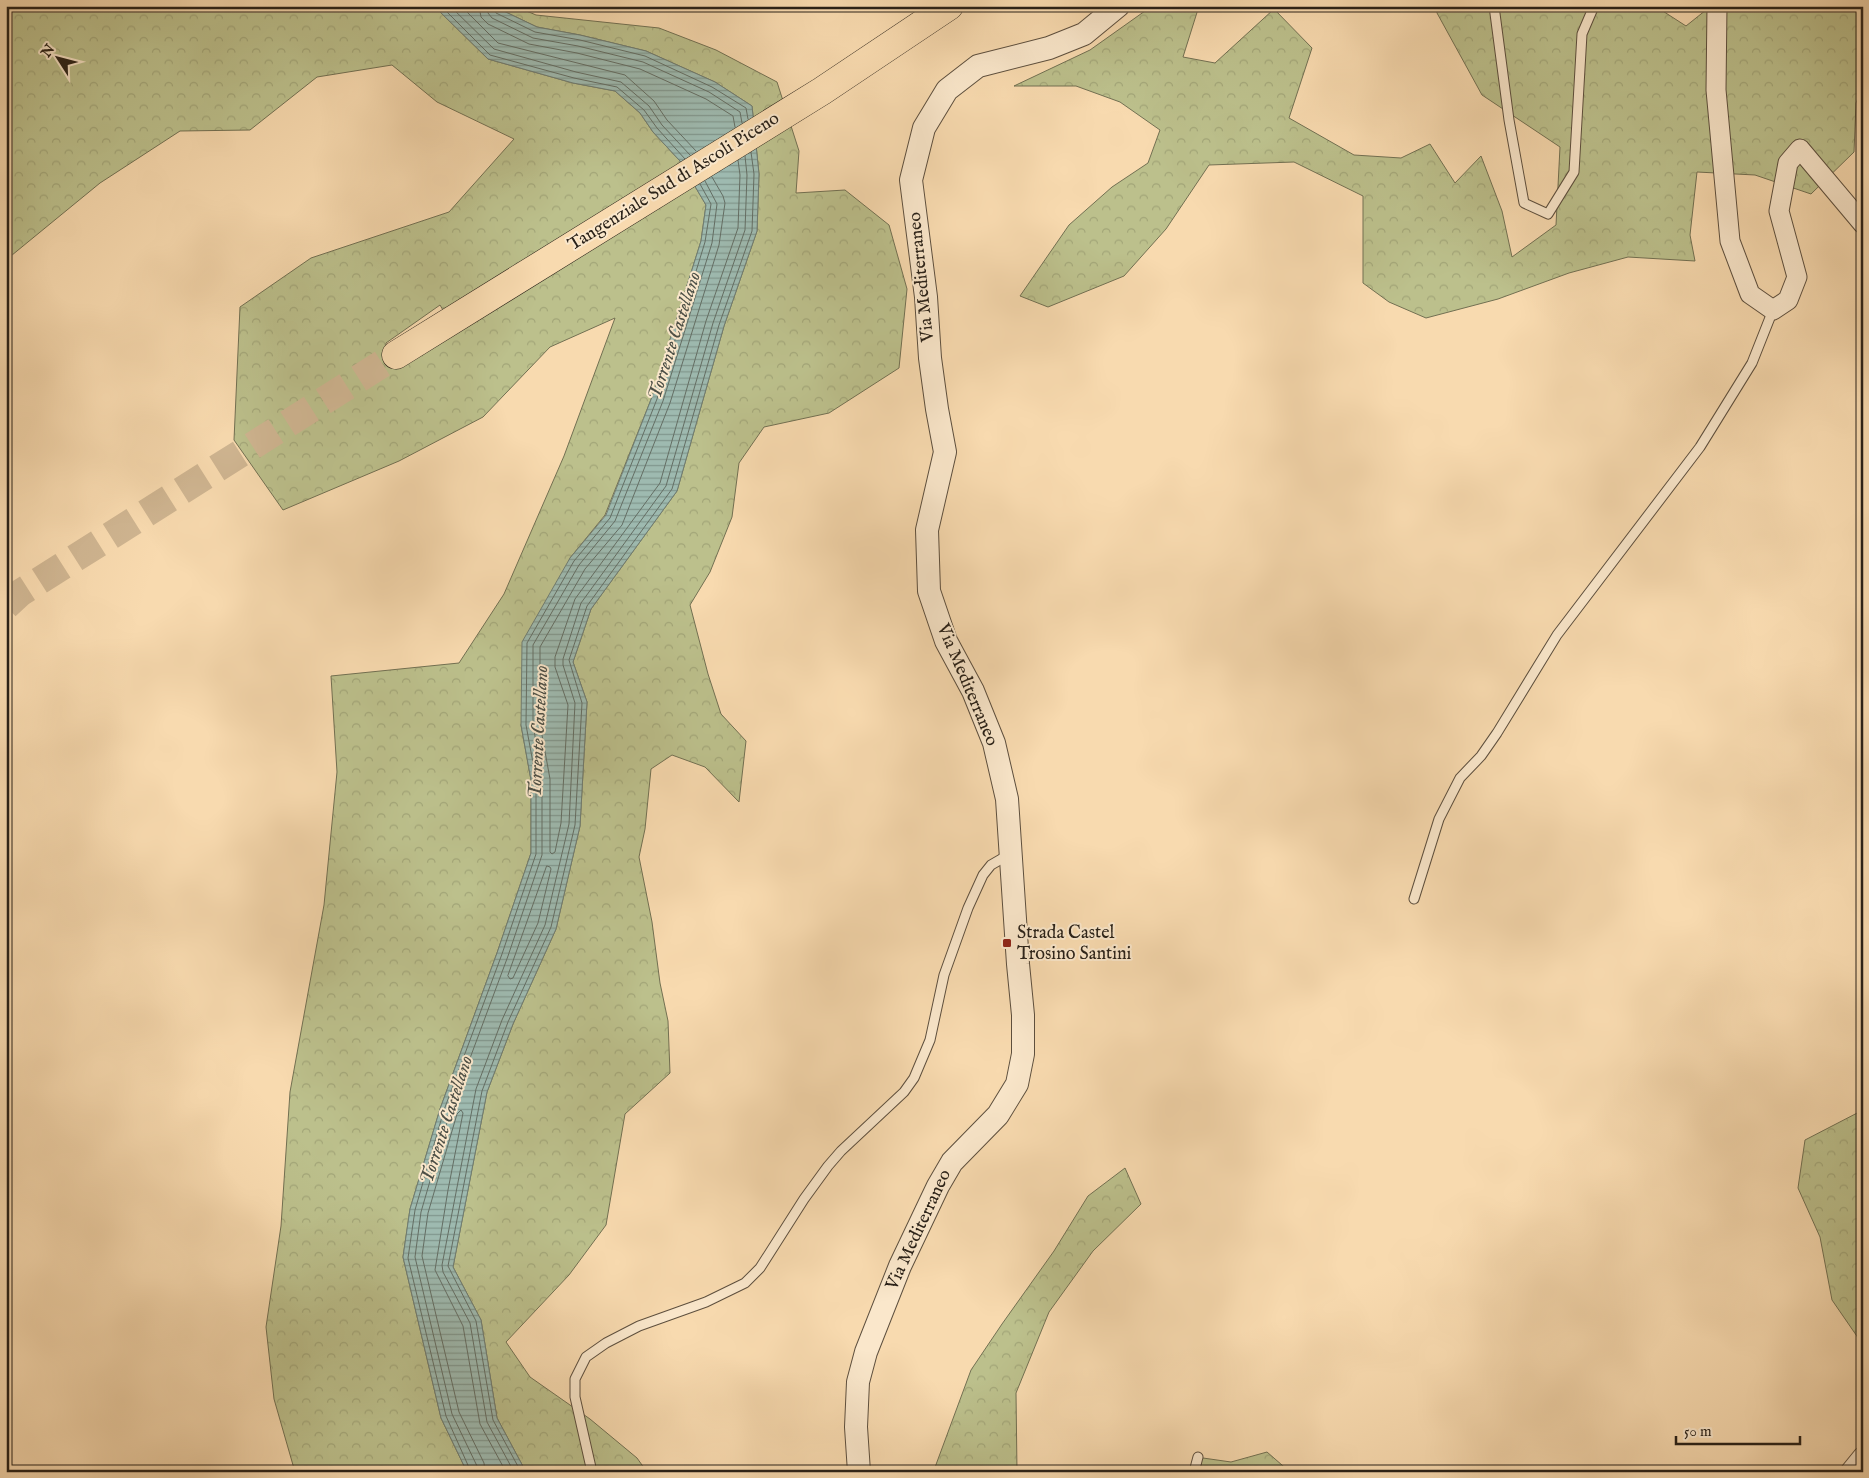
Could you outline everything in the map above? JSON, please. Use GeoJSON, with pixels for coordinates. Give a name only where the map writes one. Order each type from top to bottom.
{"type":"FeatureCollection","features":[{"type":"Feature","properties":{"kind":"highway","name":"Tangenziale Sud di Ascoli Piceno"},"geometry":{"type":"LineString","coordinates":[[396,354],[822,90],[949,6]]}},
{"type":"Feature","properties":{"kind":"street","name":"Via Mediterraneo"},"geometry":{"type":"LineString","coordinates":[[860,1472],[856,1427],[858,1382],[866,1352],[900,1266],[938,1186],[952,1162],[998,1116],[1017,1084],[1023,1054],[1024,1015],[1018,964],[1007,799],[994,743],[973,690],[946,641],[929,592],[927,530],[945,452],[930,358],[926,297],[911,180],[924,128],[947,90],[978,66],[1049,48],[1084,34],[1118,6]]}},
{"type":"Feature","properties":{"kind":"street"},"geometry":{"type":"LineString","coordinates":[[1717,6],[1716,90],[1730,241],[1750,294],[1772,310],[1788,300],[1797,277],[1779,211],[1788,163],[1800,149],[1863,224]]}},
{"type":"Feature","properties":{"kind":"street"},"geometry":{"type":"LineString","coordinates":[[1850,1472],[1863,1456]]}},
{"type":"Feature","properties":{"kind":"lane"},"geometry":{"type":"LineString","coordinates":[[1494,6],[1508,120],[1524,203],[1548,214],[1574,172],[1582,34],[1594,6]]}},
{"type":"Feature","properties":{"kind":"lane"},"geometry":{"type":"LineString","coordinates":[[1414,899],[1439,819],[1460,778],[1481,756],[1497,733],[1557,634],[1700,447],[1752,363],[1772,310]]}},
{"type":"Feature","properties":{"kind":"lane"},"geometry":{"type":"LineString","coordinates":[[592,1472],[575,1397],[575,1379],[586,1357],[606,1343],[639,1326],[706,1302],[745,1283],[760,1268],[804,1199],[828,1166],[841,1151],[904,1092],[914,1078],[930,1040],[944,975],[968,908],[983,875],[992,865],[1010,854]]}},
{"type":"Feature","properties":{"kind":"lane"},"geometry":{"type":"LineString","coordinates":[[1194,1472],[1198,1457]]}},
{"type":"Feature","properties":{"kind":"green space"},"geometry":{"type":"Polygon","coordinates":[[[6,6],[149,6],[158,8],[161,6],[434,6],[488,59],[573,83],[615,91],[640,113],[653,132],[680,161],[706,205],[701,241],[652,397],[605,515],[570,558],[521,725],[531,780],[531,853],[440,1109],[410,1209],[403,1257],[441,1418],[467,1472],[295,1472],[274,1399],[266,1327],[281,1226],[290,1092],[324,905],[337,772],[331,676],[459,663],[504,594],[564,456],[615,318],[550,347],[483,417],[399,461],[283,510],[234,440],[240,307],[311,258],[449,212],[514,139],[437,102],[392,65],[317,77],[250,130],[180,131],[100,183],[6,260],[6,6]],[[440,305],[386,343],[386,356],[454,329],[440,305]]]}},
{"type":"Feature","properties":{"kind":"green space"},"geometry":{"type":"Polygon","coordinates":[[[493,6],[515,6],[536,15],[659,28],[716,50],[777,82],[799,151],[796,193],[845,190],[889,225],[907,289],[899,368],[829,413],[764,427],[739,463],[732,517],[710,572],[690,605],[708,674],[721,714],[746,741],[739,802],[705,767],[672,755],[651,769],[645,829],[639,857],[668,1021],[670,1073],[625,1114],[606,1225],[569,1275],[506,1342],[530,1377],[590,1419],[637,1458],[647,1472],[526,1472],[497,1418],[481,1320],[453,1267],[487,1092],[513,1024],[556,929],[580,826],[587,702],[573,662],[591,609],[677,491],[724,326],[757,231],[759,174],[752,106],[715,82],[646,51],[537,27],[493,6]]]}},
{"type":"Feature","properties":{"kind":"green space"},"geometry":{"type":"Polygon","coordinates":[[[1152,6],[1199,6],[1183,57],[1215,63],[1274,9],[1312,48],[1289,118],[1354,155],[1401,158],[1430,144],[1455,183],[1481,156],[1502,211],[1512,257],[1556,225],[1560,147],[1482,95],[1437,13],[1436,6],[1655,6],[1686,26],[1711,6],[1863,6],[1863,85],[1856,103],[1854,152],[1811,194],[1755,175],[1697,172],[1690,235],[1695,261],[1628,257],[1569,273],[1498,299],[1426,318],[1389,302],[1363,283],[1363,196],[1294,162],[1209,165],[1166,229],[1124,276],[1048,307],[1020,296],[1069,225],[1112,187],[1148,163],[1160,130],[1120,102],[1076,86],[1014,86],[1090,50],[1152,6]]]}},
{"type":"Feature","properties":{"kind":"green space"},"geometry":{"type":"Polygon","coordinates":[[[1863,1110],[1863,1345],[1832,1300],[1820,1237],[1798,1188],[1805,1140],[1863,1110]]]}},
{"type":"Feature","properties":{"kind":"green space"},"geometry":{"type":"Polygon","coordinates":[[[1125,1168],[1141,1204],[1093,1251],[1049,1312],[1016,1393],[1017,1472],[928,1472],[934,1470],[971,1370],[1054,1251],[1088,1196],[1125,1168]]]}},
{"type":"Feature","properties":{"kind":"green space"},"geometry":{"type":"Polygon","coordinates":[[[1267,1452],[1290,1472],[1193,1472],[1203,1458],[1231,1462],[1267,1452]]]}},
{"type":"Feature","properties":{"kind":"water","name":"Torrente Castellano"},"geometry":{"type":"Polygon","coordinates":[[[434,6],[493,6],[537,27],[646,51],[715,82],[752,106],[759,174],[757,231],[724,326],[677,491],[591,609],[573,662],[587,702],[580,826],[556,929],[513,1024],[487,1092],[453,1267],[481,1320],[497,1418],[526,1472],[467,1472],[441,1418],[403,1257],[410,1209],[440,1109],[531,853],[531,780],[521,725],[522,642],[570,558],[606,515],[652,397],[701,241],[706,205],[680,161],[653,132],[640,113],[615,91],[573,83],[488,59],[434,6]]]}},
{"type":"Feature","properties":{"kind":"tunnel"},"geometry":{"type":"LineString","coordinates":[[6,606],[20,593],[396,355]]}},
{"type":"Feature","properties":{"kind":"place","name":"Strada Castel Trosino Santini"},"geometry":{"type":"Point","coordinates":[1007,943]}}]}
